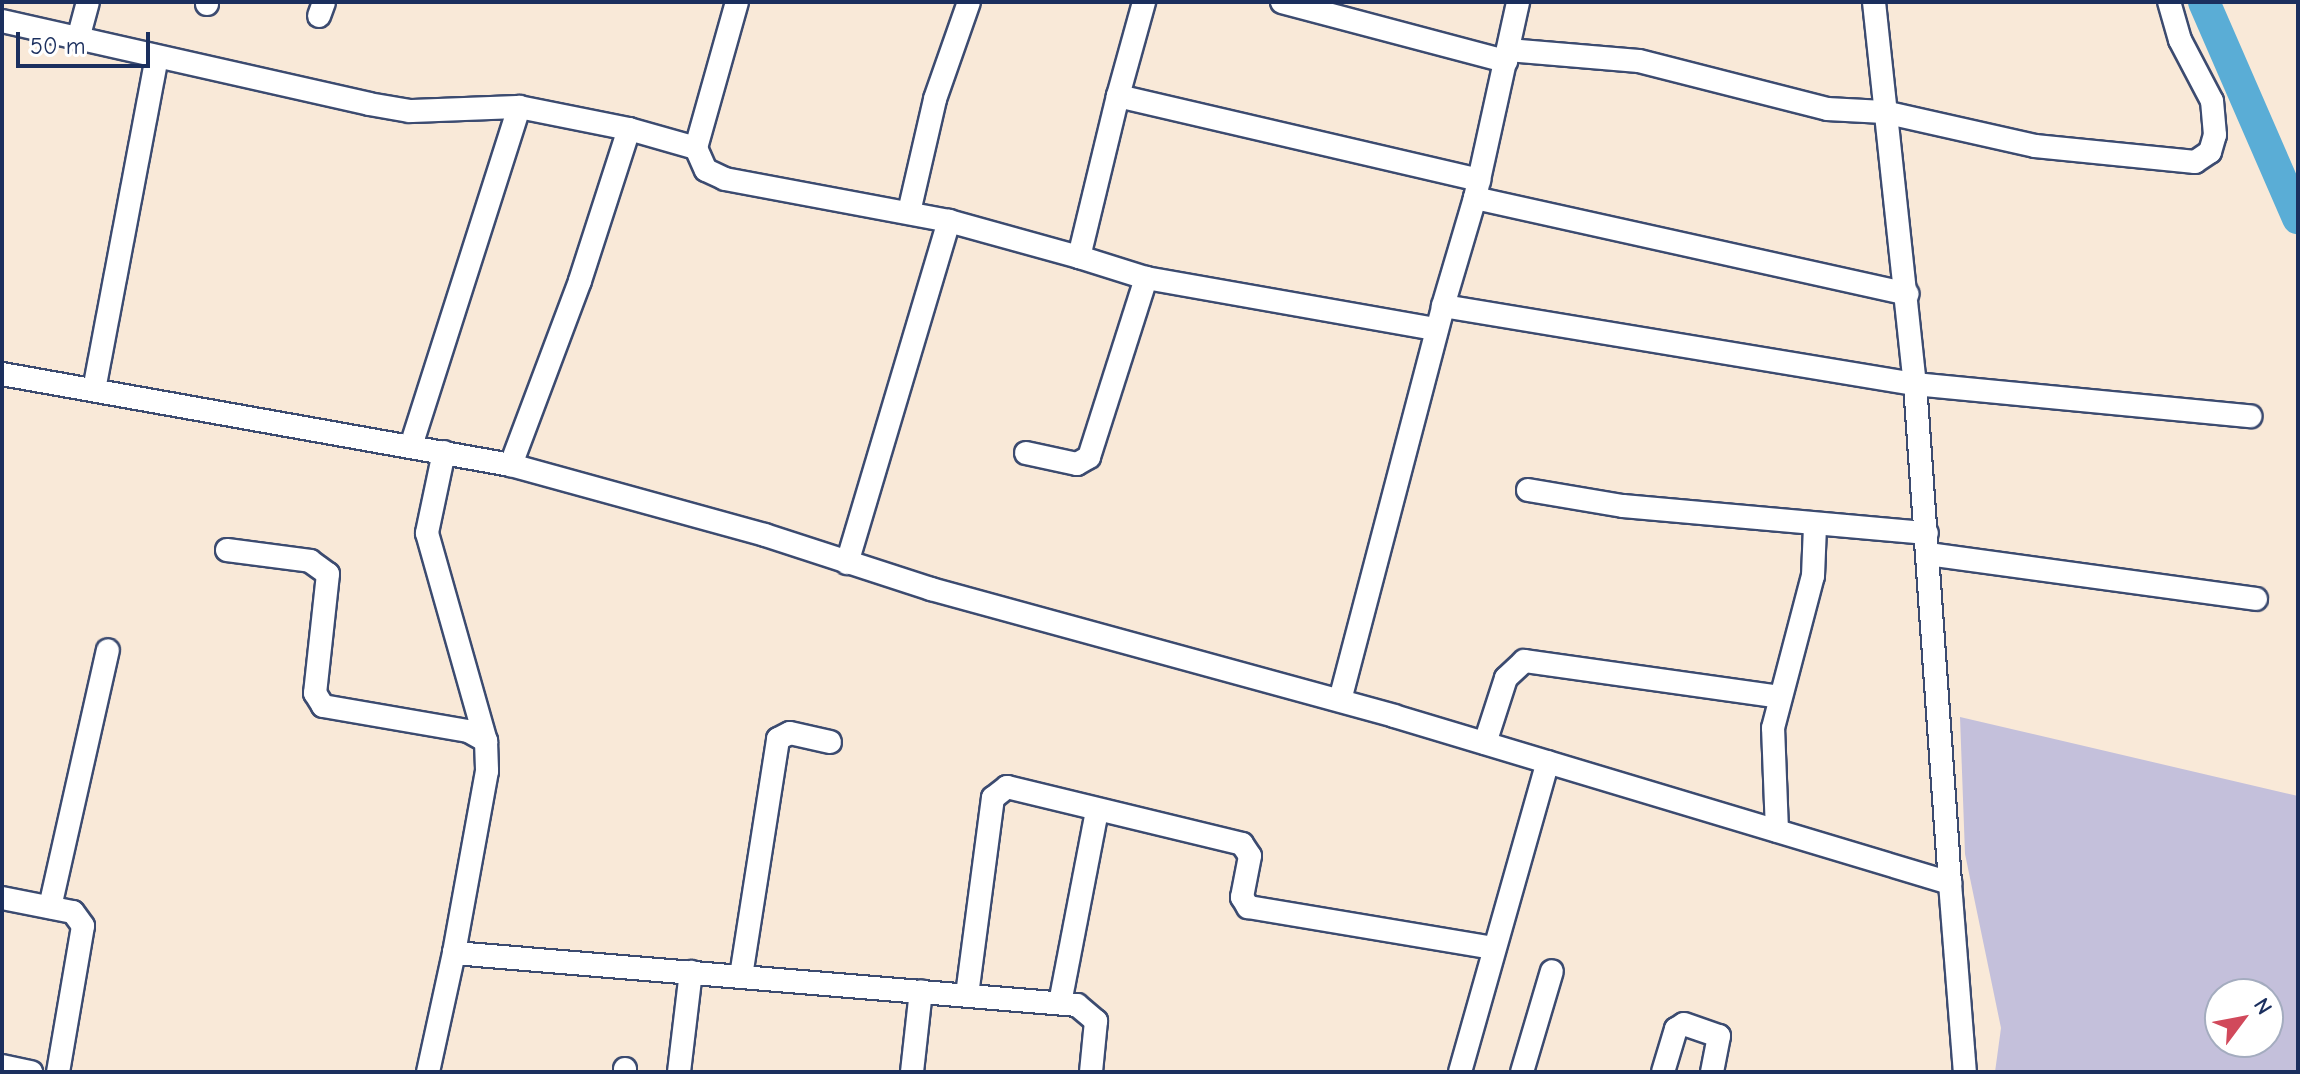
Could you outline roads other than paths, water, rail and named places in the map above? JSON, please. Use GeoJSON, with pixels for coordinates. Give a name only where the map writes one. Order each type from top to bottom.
{"type":"FeatureCollection","features":[{"type":"Feature","properties":{"kind":"street"},"geometry":{"type":"LineString","coordinates":[[78,39],[88,2]]}},
{"type":"Feature","properties":{"kind":"street"},"geometry":{"type":"LineString","coordinates":[[737,2],[696,148],[706,170],[725,179],[949,221],[1146,278],[1436,329]]}},
{"type":"Feature","properties":{"kind":"street"},"geometry":{"type":"LineString","coordinates":[[909,212],[935,99],[969,2]]}},
{"type":"Feature","properties":{"kind":"street"},"geometry":{"type":"LineString","coordinates":[[1079,257],[1144,2]]}},
{"type":"Feature","properties":{"kind":"street"},"geometry":{"type":"LineString","coordinates":[[1282,2],[1507,56],[1639,61],[1827,109],[1884,112],[2035,146],[2195,162],[2210,152],[2215,135],[2212,101],[2180,40],[2169,2]]}},
{"type":"Feature","properties":{"kind":"street"},"geometry":{"type":"LineString","coordinates":[[1340,700],[1436,329],[1477,189],[1518,2]]}},
{"type":"Feature","properties":{"kind":"street"},"geometry":{"type":"LineString","coordinates":[[1874,2],[1915,384],[1965,1072]]}},
{"type":"Feature","properties":{"kind":"street"},"geometry":{"type":"LineString","coordinates":[[2,21],[410,111],[519,107],[629,129],[696,148]]}},
{"type":"Feature","properties":{"kind":"street"},"geometry":{"type":"LineString","coordinates":[[94,390],[157,57]]}},
{"type":"Feature","properties":{"kind":"street"},"geometry":{"type":"LineString","coordinates":[[1118,96],[1477,189],[1907,294]]}},
{"type":"Feature","properties":{"kind":"street"},"geometry":{"type":"LineString","coordinates":[[411,446],[519,107]]}},
{"type":"Feature","properties":{"kind":"street"},"geometry":{"type":"LineString","coordinates":[[511,465],[580,281],[629,129]]}},
{"type":"Feature","properties":{"kind":"street"},"geometry":{"type":"LineString","coordinates":[[847,563],[949,221]]}},
{"type":"Feature","properties":{"kind":"street"},"geometry":{"type":"LineString","coordinates":[[1026,453],[1077,464],[1089,457],[1146,278]]}},
{"type":"Feature","properties":{"kind":"street"},"geometry":{"type":"LineString","coordinates":[[1443,306],[1915,384],[2250,416]]}},
{"type":"Feature","properties":{"kind":"street"},"geometry":{"type":"LineString","coordinates":[[2,374],[511,465],[847,563],[1340,700],[1950,883]]}},
{"type":"Feature","properties":{"kind":"street"},"geometry":{"type":"LineString","coordinates":[[428,1072],[454,953],[487,771],[486,741],[427,533],[444,452]]}},
{"type":"Feature","properties":{"kind":"street"},"geometry":{"type":"LineString","coordinates":[[1528,490],[1623,506],[1815,526],[2256,599]]}},
{"type":"Feature","properties":{"kind":"street"},"geometry":{"type":"LineString","coordinates":[[1777,831],[1773,728],[1813,576],[1815,526]]}},
{"type":"Feature","properties":{"kind":"street"},"geometry":{"type":"LineString","coordinates":[[227,550],[310,561],[328,574],[315,693],[323,706],[468,731],[486,741]]}},
{"type":"Feature","properties":{"kind":"street"},"geometry":{"type":"LineString","coordinates":[[50,907],[108,650]]}},
{"type":"Feature","properties":{"kind":"street"},"geometry":{"type":"LineString","coordinates":[[1485,743],[1506,678],[1524,661],[1779,697]]}},
{"type":"Feature","properties":{"kind":"street"},"geometry":{"type":"LineString","coordinates":[[741,976],[778,739],[790,733],[830,742]]}},
{"type":"Feature","properties":{"kind":"street"},"geometry":{"type":"LineString","coordinates":[[1460,1072],[1548,762]]}},
{"type":"Feature","properties":{"kind":"street"},"geometry":{"type":"LineString","coordinates":[[967,995],[996,792],[1007,787],[1242,844],[1250,856],[1242,897],[1248,907],[1494,948]]}},
{"type":"Feature","properties":{"kind":"street"},"geometry":{"type":"LineString","coordinates":[[1060,1003],[1097,811]]}},
{"type":"Feature","properties":{"kind":"street"},"geometry":{"type":"LineString","coordinates":[[2,898],[73,912],[83,926],[58,1072]]}},
{"type":"Feature","properties":{"kind":"street"},"geometry":{"type":"LineString","coordinates":[[454,953],[1077,1005],[1096,1021],[1091,1072]]}},
{"type":"Feature","properties":{"kind":"street"},"geometry":{"type":"LineString","coordinates":[[1522,1072],[1552,971]]}},
{"type":"Feature","properties":{"kind":"street"},"geometry":{"type":"LineString","coordinates":[[679,1072],[691,972]]}},
{"type":"Feature","properties":{"kind":"street"},"geometry":{"type":"LineString","coordinates":[[912,1072],[921,991]]}},
{"type":"Feature","properties":{"kind":"street"},"geometry":{"type":"LineString","coordinates":[[1663,1072],[1676,1029],[1684,1024],[1719,1036],[1712,1072]]}},
{"type":"Feature","properties":{"kind":"street"},"geometry":{"type":"LineString","coordinates":[[2,1066],[31,1072]]}},
{"type":"Feature","properties":{"kind":"waterway"},"geometry":{"type":"LineString","coordinates":[[2204,2],[2298,218]]}}]}
